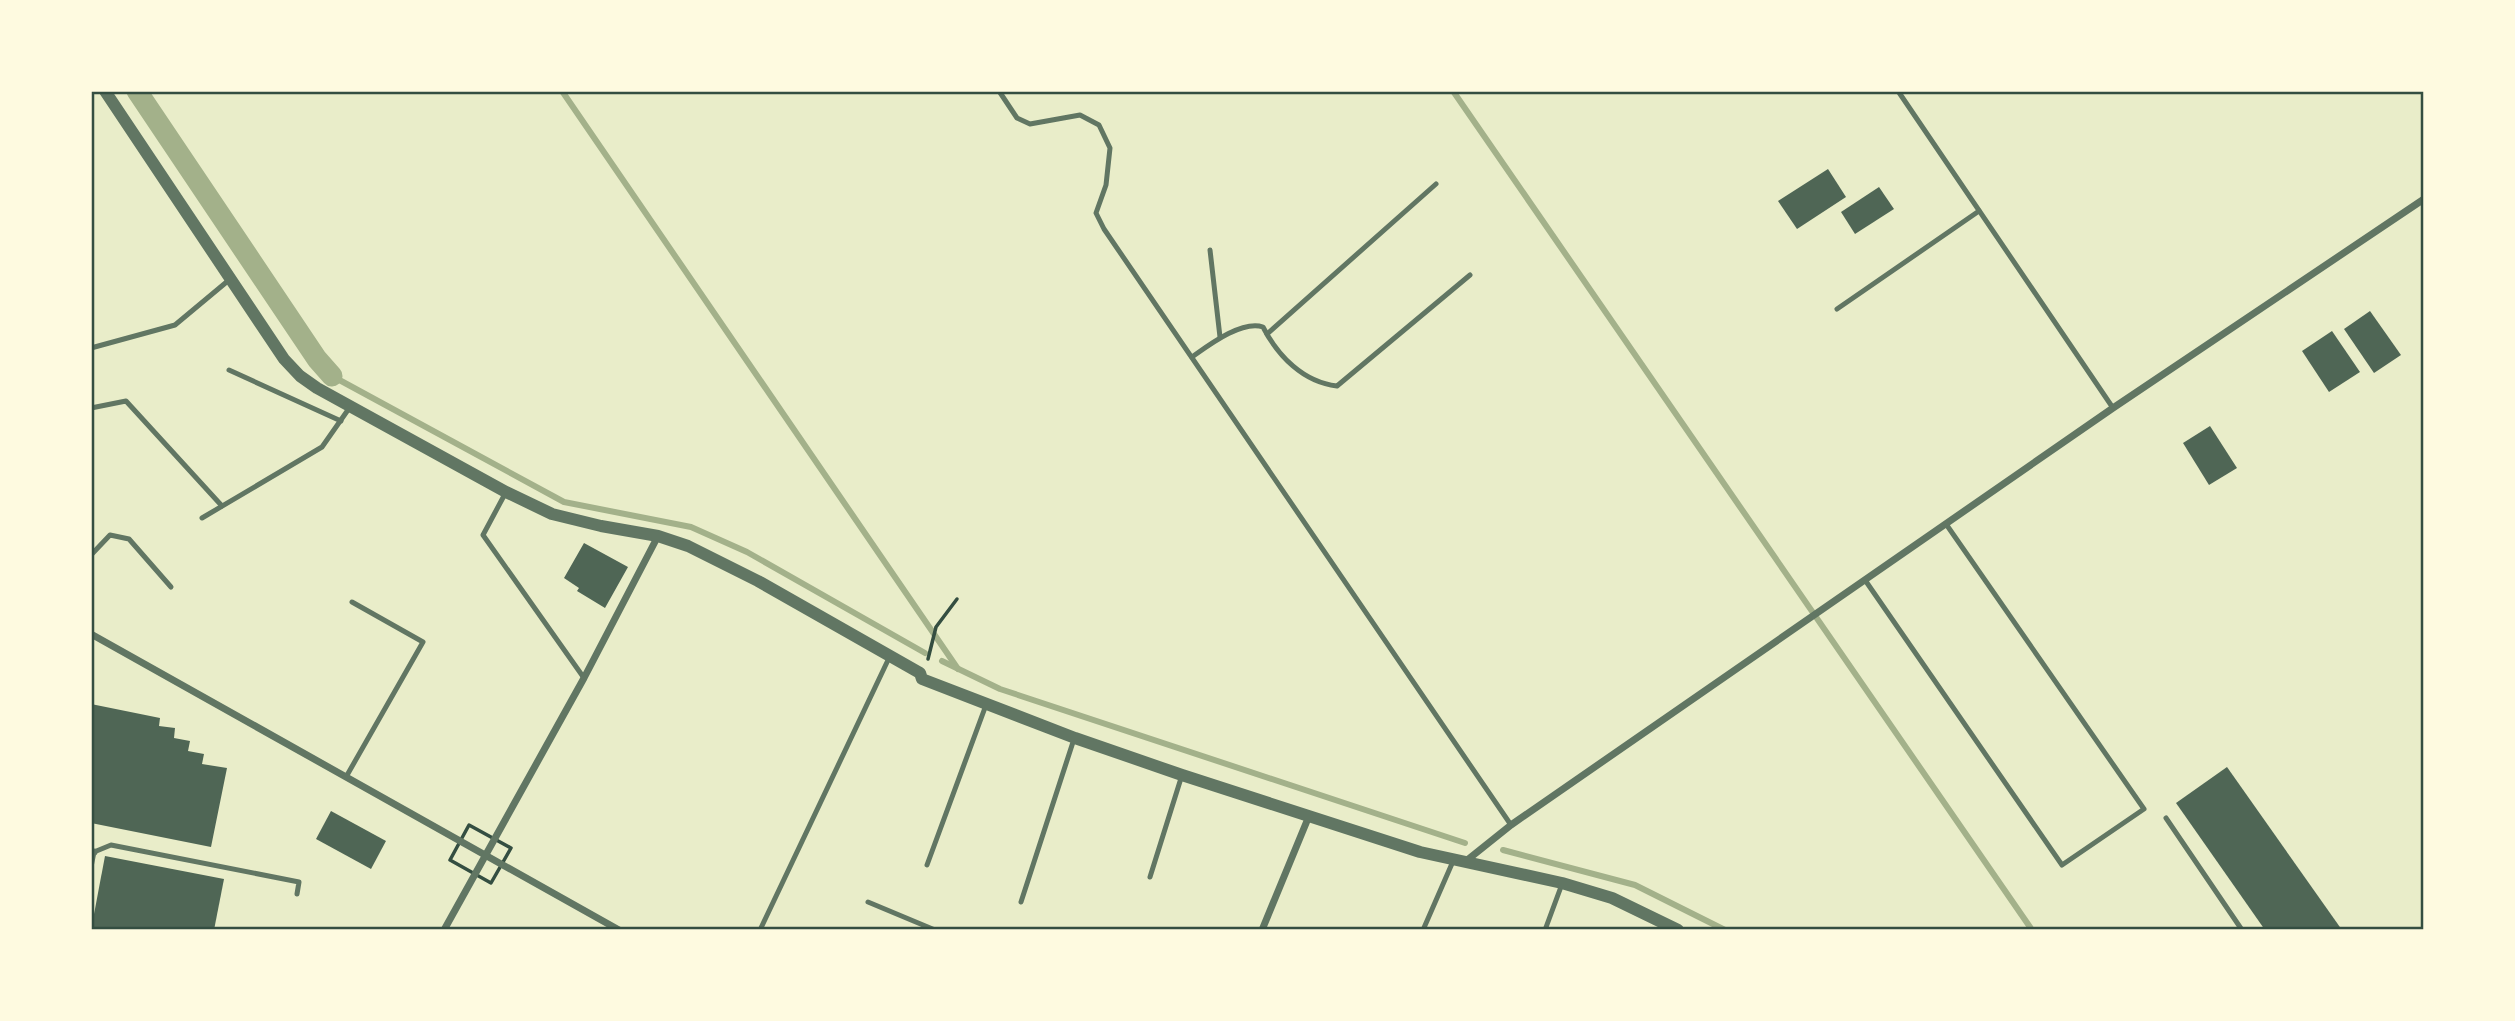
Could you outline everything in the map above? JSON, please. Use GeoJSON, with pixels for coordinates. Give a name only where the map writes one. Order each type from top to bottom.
{"type":"FeatureCollection","features":[{"type":"Feature","properties":{"kind":"street"},"geometry":{"type":"LineString","coordinates":[[105,91],[284,359],[300,376],[350,407],[506,492],[552,514],[688,546],[758,581],[920,673],[922,679],[986,705],[1182,775],[1420,852],[1562,883],[1612,898],[1670,928]]}},
{"type":"Feature","properties":{"kind":"street"},"geometry":{"type":"LineString","coordinates":[[1460,860],[2113,408],[2424,199]]}},
{"type":"Feature","properties":{"kind":"street"},"geometry":{"type":"LineString","coordinates":[[444,930],[658,537]]}},
{"type":"Feature","properties":{"kind":"street"},"geometry":{"type":"LineString","coordinates":[[91,634],[619,930]]}},
{"type":"Feature","properties":{"kind":"street"},"geometry":{"type":"LineString","coordinates":[[1262,930],[1309,816]]}},
{"type":"Feature","properties":{"kind":"lane"},"geometry":{"type":"LineString","coordinates":[[999,91],[1017,118],[1030,124],[1080,115],[1099,125],[1110,148],[1106,185],[1096,213],[1104,229],[1511,825]]}},
{"type":"Feature","properties":{"kind":"lane"},"geometry":{"type":"LineString","coordinates":[[1898,91],[2113,408]]}},
{"type":"Feature","properties":{"kind":"lane"},"geometry":{"type":"LineString","coordinates":[[1267,334],[1436,184]]}},
{"type":"Feature","properties":{"kind":"lane"},"geometry":{"type":"LineString","coordinates":[[1837,310],[1979,211]]}},
{"type":"Feature","properties":{"kind":"lane"},"geometry":{"type":"LineString","coordinates":[[1210,250],[1220,337]]}},
{"type":"Feature","properties":{"kind":"lane"},"geometry":{"type":"LineString","coordinates":[[1192,357],[1220,337],[1255,324],[1263,327],[1273,345],[1301,374],[1322,384],[1336,386],[1470,275]]}},
{"type":"Feature","properties":{"kind":"lane"},"geometry":{"type":"LineString","coordinates":[[91,348],[175,325],[230,279]]}},
{"type":"Feature","properties":{"kind":"lane"},"geometry":{"type":"LineString","coordinates":[[229,370],[341,421]]}},
{"type":"Feature","properties":{"kind":"lane"},"geometry":{"type":"LineString","coordinates":[[91,408],[126,401],[222,506]]}},
{"type":"Feature","properties":{"kind":"lane"},"geometry":{"type":"LineString","coordinates":[[202,518],[322,447],[350,407]]}},
{"type":"Feature","properties":{"kind":"lane"},"geometry":{"type":"LineString","coordinates":[[506,492],[483,535],[583,677]]}},
{"type":"Feature","properties":{"kind":"lane"},"geometry":{"type":"LineString","coordinates":[[1865,580],[2062,865],[2144,809],[1946,524]]}},
{"type":"Feature","properties":{"kind":"lane"},"geometry":{"type":"LineString","coordinates":[[91,555],[110,536],[129,539],[171,587]]}},
{"type":"Feature","properties":{"kind":"lane"},"geometry":{"type":"LineString","coordinates":[[346,777],[423,642],[352,602]]}},
{"type":"Feature","properties":{"kind":"lane"},"geometry":{"type":"LineString","coordinates":[[760,930],[889,657]]}},
{"type":"Feature","properties":{"kind":"lane"},"geometry":{"type":"LineString","coordinates":[[927,865],[986,705]]}},
{"type":"Feature","properties":{"kind":"lane"},"geometry":{"type":"LineString","coordinates":[[1021,902],[1075,738]]}},
{"type":"Feature","properties":{"kind":"lane"},"geometry":{"type":"LineString","coordinates":[[1150,877],[1182,775]]}},
{"type":"Feature","properties":{"kind":"lane"},"geometry":{"type":"LineString","coordinates":[[2166,818],[2242,930]]}},
{"type":"Feature","properties":{"kind":"lane"},"geometry":{"type":"LineString","coordinates":[[91,867],[92,852],[111,845],[299,883],[297,894]]}},
{"type":"Feature","properties":{"kind":"lane"},"geometry":{"type":"LineString","coordinates":[[1423,930],[1460,860]]}},
{"type":"Feature","properties":{"kind":"lane"},"geometry":{"type":"LineString","coordinates":[[1545,930],[1562,883]]}},
{"type":"Feature","properties":{"kind":"lane"},"geometry":{"type":"LineString","coordinates":[[868,902],[935,930]]}},
{"type":"Feature","properties":{"kind":"path"},"geometry":{"type":"LineString","coordinates":[[922,679],[936,627],[957,599]]}},
{"type":"Feature","properties":{"kind":"building"},"geometry":{"type":"Polygon","coordinates":[[[1828,169],[1846,197],[1797,229],[1778,201],[1828,169]]]}},
{"type":"Feature","properties":{"kind":"building"},"geometry":{"type":"Polygon","coordinates":[[[1879,187],[1894,209],[1855,234],[1841,212],[1879,187]]]}},
{"type":"Feature","properties":{"kind":"building"},"geometry":{"type":"Polygon","coordinates":[[[2370,311],[2401,355],[2374,373],[2344,329],[2370,311]]]}},
{"type":"Feature","properties":{"kind":"building"},"geometry":{"type":"Polygon","coordinates":[[[2332,331],[2360,372],[2329,392],[2302,351],[2332,331]]]}},
{"type":"Feature","properties":{"kind":"building"},"geometry":{"type":"Polygon","coordinates":[[[2210,426],[2237,468],[2209,485],[2183,443],[2210,426]]]}},
{"type":"Feature","properties":{"kind":"building"},"geometry":{"type":"Polygon","coordinates":[[[584,543],[628,567],[605,608],[577,591],[579,588],[564,578],[584,543]]]}},
{"type":"Feature","properties":{"kind":"building"},"geometry":{"type":"Polygon","coordinates":[[[91,704],[160,718],[159,726],[175,728],[174,738],[190,741],[188,751],[204,754],[202,764],[227,768],[211,847],[91,823],[91,704]]]}},
{"type":"Feature","properties":{"kind":"building"},"geometry":{"type":"Polygon","coordinates":[[[2227,767],[2342,930],[2265,930],[2176,803],[2227,767]]]}},
{"type":"Feature","properties":{"kind":"building"},"geometry":{"type":"Polygon","coordinates":[[[331,811],[386,841],[371,869],[316,839],[331,811]]]}},
{"type":"Feature","properties":{"kind":"building"},"geometry":{"type":"Polygon","coordinates":[[[105,856],[224,879],[214,930],[91,930],[105,856]]]}},
{"type":"Feature","properties":{"kind":"waterway"},"geometry":{"type":"LineString","coordinates":[[137,91],[317,359],[332,376]]}},
{"type":"Feature","properties":{"kind":"waterway"},"geometry":{"type":"LineString","coordinates":[[562,91],[958,669]]}},
{"type":"Feature","properties":{"kind":"waterway"},"geometry":{"type":"LineString","coordinates":[[1453,91],[2032,930]]}},
{"type":"Feature","properties":{"kind":"waterway"},"geometry":{"type":"LineString","coordinates":[[332,376],[564,502],[691,527],[747,552],[925,653]]}},
{"type":"Feature","properties":{"kind":"waterway"},"geometry":{"type":"LineString","coordinates":[[942,661],[1000,689],[1465,843]]}},
{"type":"Feature","properties":{"kind":"waterway"},"geometry":{"type":"LineString","coordinates":[[1503,850],[1635,885],[1725,930]]}}]}
